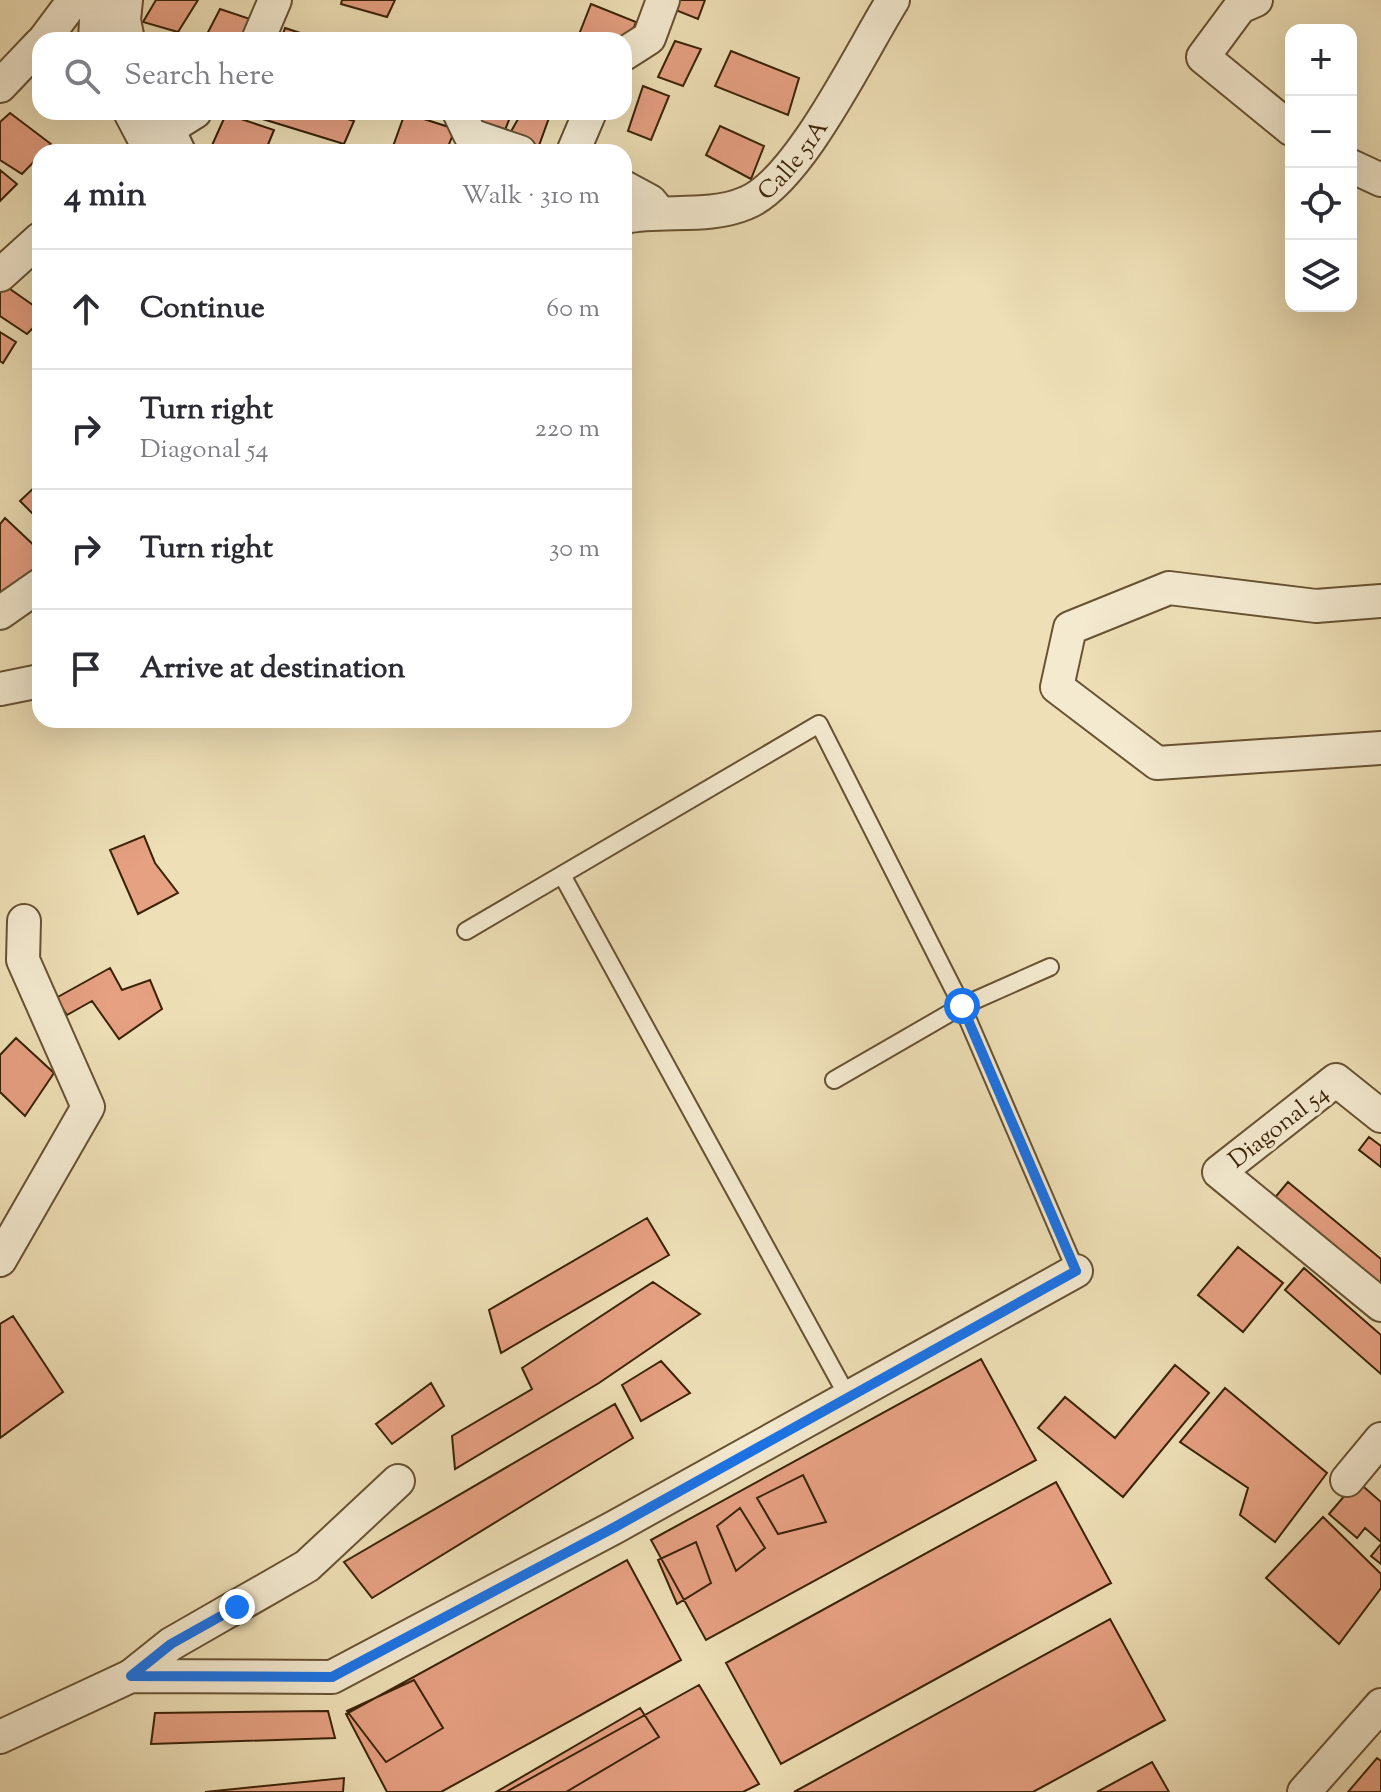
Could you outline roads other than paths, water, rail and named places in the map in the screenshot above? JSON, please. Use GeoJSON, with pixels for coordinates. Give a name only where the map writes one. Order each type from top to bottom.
{"type":"FeatureCollection","features":[{"type":"Feature","properties":{"kind":"street"},"geometry":{"type":"LineString","coordinates":[[50,32],[74,0]]}},
{"type":"Feature","properties":{"kind":"street"},"geometry":{"type":"LineString","coordinates":[[95,32],[97,0]]}},
{"type":"Feature","properties":{"kind":"street"},"geometry":{"type":"LineString","coordinates":[[126,0],[126,32]]}},
{"type":"Feature","properties":{"kind":"street"},"geometry":{"type":"LineString","coordinates":[[261,32],[275,0]]}},
{"type":"Feature","properties":{"kind":"street"},"geometry":{"type":"LineString","coordinates":[[632,49],[649,38],[663,0]]}},
{"type":"Feature","properties":{"kind":"street","name":"Calle 51A"},"geometry":{"type":"LineString","coordinates":[[632,216],[719,210],[747,203],[772,187],[797,158],[893,0]]}},
{"type":"Feature","properties":{"kind":"street"},"geometry":{"type":"LineString","coordinates":[[1256,0],[1240,7],[1203,57],[1285,124]]}},
{"type":"Feature","properties":{"kind":"street"},"geometry":{"type":"LineString","coordinates":[[0,86],[32,52]]}},
{"type":"Feature","properties":{"kind":"street"},"geometry":{"type":"LineString","coordinates":[[141,120],[162,136]]}},
{"type":"Feature","properties":{"kind":"street"},"geometry":{"type":"LineString","coordinates":[[463,120],[470,135],[496,144]]}},
{"type":"Feature","properties":{"kind":"street"},"geometry":{"type":"LineString","coordinates":[[576,144],[587,120]]}},
{"type":"Feature","properties":{"kind":"street"},"geometry":{"type":"LineString","coordinates":[[1355,168],[1381,180]]}},
{"type":"Feature","properties":{"kind":"street"},"geometry":{"type":"LineString","coordinates":[[632,191],[650,201],[659,212]]}},
{"type":"Feature","properties":{"kind":"street"},"geometry":{"type":"LineString","coordinates":[[0,275],[32,246]]}},
{"type":"Feature","properties":{"kind":"street"},"geometry":{"type":"LineString","coordinates":[[1381,601],[1316,606],[1169,588],[1070,628],[1057,687],[1157,763],[1381,748]]}},
{"type":"Feature","properties":{"kind":"street"},"geometry":{"type":"LineString","coordinates":[[0,613],[32,591]]}},
{"type":"Feature","properties":{"kind":"street"},"geometry":{"type":"LineString","coordinates":[[0,689],[32,683]]}},
{"type":"Feature","properties":{"kind":"street"},"geometry":{"type":"LineString","coordinates":[[0,1260],[88,1107],[23,960],[24,921]]}},
{"type":"Feature","properties":{"kind":"street","name":"Diagonal 54"},"geometry":{"type":"LineString","coordinates":[[1381,1116],[1336,1080],[1219,1172],[1381,1305]]}},
{"type":"Feature","properties":{"kind":"street"},"geometry":{"type":"LineString","coordinates":[[131,1676],[332,1677],[615,1527],[1076,1271]]}},
{"type":"Feature","properties":{"kind":"street"},"geometry":{"type":"LineString","coordinates":[[1347,1480],[1381,1439]]}},
{"type":"Feature","properties":{"kind":"street"},"geometry":{"type":"LineString","coordinates":[[0,1737],[131,1676],[171,1644],[307,1566],[398,1481]]}},
{"type":"Feature","properties":{"kind":"street"},"geometry":{"type":"LineString","coordinates":[[1304,1792],[1381,1705]]}},
{"type":"Feature","properties":{"kind":"lane"},"geometry":{"type":"LineString","coordinates":[[466,931],[819,724],[962,1006],[1076,1271]]}},
{"type":"Feature","properties":{"kind":"lane"},"geometry":{"type":"LineString","coordinates":[[562,875],[848,1397]]}},
{"type":"Feature","properties":{"kind":"lane"},"geometry":{"type":"LineString","coordinates":[[834,1080],[962,1006],[1050,967]]}}]}
